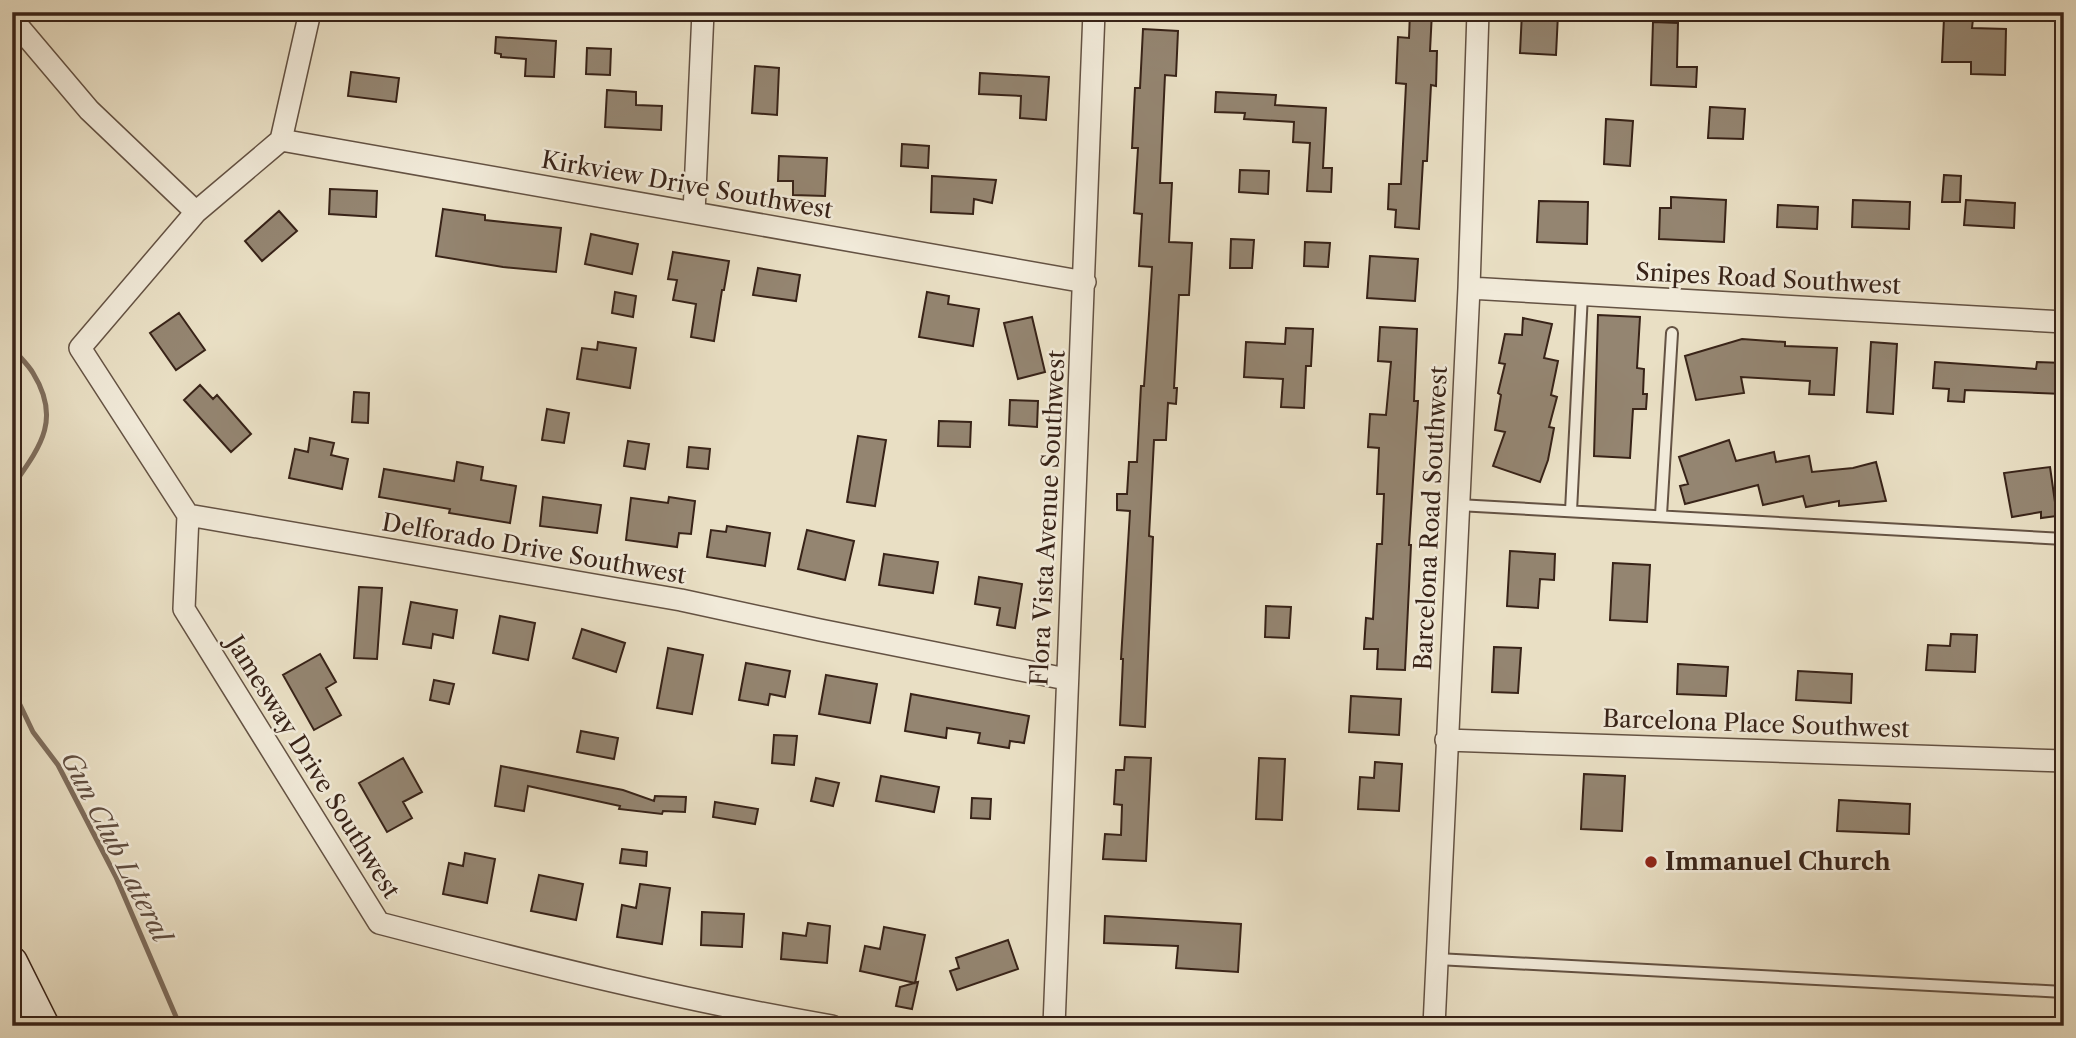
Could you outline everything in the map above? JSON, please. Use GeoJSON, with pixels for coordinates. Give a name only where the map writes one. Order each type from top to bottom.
{"type":"FeatureCollection","features":[{"type":"Feature","properties":{"kind":"main road"},"geometry":{"type":"LineString","coordinates":[[12,962],[44,1026]]}},
{"type":"Feature","properties":{"kind":"street"},"geometry":{"type":"LineString","coordinates":[[188,515],[80,348],[196,212],[281,140],[310,12]]}},
{"type":"Feature","properties":{"kind":"street"},"geometry":{"type":"LineString","coordinates":[[694,213],[703,12]]}},
{"type":"Feature","properties":{"kind":"street","name":"Flora Vista Avenue Southwest"},"geometry":{"type":"LineString","coordinates":[[1054,1026],[1094,12]]}},
{"type":"Feature","properties":{"kind":"street","name":"Barcelona Road Southwest"},"geometry":{"type":"LineString","coordinates":[[1434,1026],[1469,288],[1478,12]]}},
{"type":"Feature","properties":{"kind":"street"},"geometry":{"type":"LineString","coordinates":[[12,19],[89,110],[196,212]]}},
{"type":"Feature","properties":{"kind":"street","name":"Kirkview Drive Southwest"},"geometry":{"type":"LineString","coordinates":[[281,140],[1085,282]]}},
{"type":"Feature","properties":{"kind":"street","name":"Snipes Road Southwest"},"geometry":{"type":"LineString","coordinates":[[1469,288],[2064,322]]}},
{"type":"Feature","properties":{"kind":"street","name":"Delforado Drive Southwest"},"geometry":{"type":"LineString","coordinates":[[188,515],[681,600],[820,631],[1066,679]]}},
{"type":"Feature","properties":{"kind":"street","name":"Jamesway Drive Southwest"},"geometry":{"type":"LineString","coordinates":[[188,515],[184,609],[380,923],[579,975],[741,1010],[832,1026]]}},
{"type":"Feature","properties":{"kind":"street","name":"Barcelona Place Southwest"},"geometry":{"type":"LineString","coordinates":[[1446,740],[2064,761]]}},
{"type":"Feature","properties":{"kind":"lane"},"geometry":{"type":"LineString","coordinates":[[1571,511],[1582,294]]}},
{"type":"Feature","properties":{"kind":"lane"},"geometry":{"type":"LineString","coordinates":[[1661,515],[1672,333]]}},
{"type":"Feature","properties":{"kind":"lane"},"geometry":{"type":"LineString","coordinates":[[1458,505],[2064,539]]}},
{"type":"Feature","properties":{"kind":"lane"},"geometry":{"type":"LineString","coordinates":[[1437,959],[2064,992]]}},
{"type":"Feature","properties":{"kind":"building"},"geometry":{"type":"Polygon","coordinates":[[[1410,12],[1432,12],[1430,51],[1437,51],[1436,86],[1431,85],[1427,161],[1423,161],[1419,229],[1395,227],[1396,210],[1388,209],[1389,184],[1401,184],[1406,84],[1396,83],[1398,37],[1409,38],[1410,12]]]}},
{"type":"Feature","properties":{"kind":"building"},"geometry":{"type":"Polygon","coordinates":[[[1522,12],[1558,14],[1556,55],[1520,53],[1522,12]]]}},
{"type":"Feature","properties":{"kind":"building"},"geometry":{"type":"Polygon","coordinates":[[[1944,18],[1973,19],[1972,28],[2006,29],[2005,75],[1971,74],[1971,62],[1942,62],[1944,18]]]}},
{"type":"Feature","properties":{"kind":"building"},"geometry":{"type":"Polygon","coordinates":[[[1653,22],[1678,23],[1677,67],[1697,67],[1696,87],[1651,85],[1653,22]]]}},
{"type":"Feature","properties":{"kind":"building"},"geometry":{"type":"Polygon","coordinates":[[[1143,29],[1178,31],[1176,76],[1165,75],[1160,183],[1172,183],[1169,242],[1192,243],[1189,295],[1179,295],[1174,388],[1177,388],[1176,404],[1168,403],[1166,440],[1154,440],[1145,727],[1120,725],[1130,511],[1117,510],[1117,494],[1127,494],[1129,462],[1137,462],[1152,267],[1139,266],[1142,214],[1134,213],[1138,148],[1132,148],[1135,88],[1140,88],[1143,29]]]}},
{"type":"Feature","properties":{"kind":"building"},"geometry":{"type":"Polygon","coordinates":[[[496,37],[556,41],[554,77],[525,76],[526,59],[501,57],[501,54],[495,53],[496,37]]]}},
{"type":"Feature","properties":{"kind":"building"},"geometry":{"type":"Polygon","coordinates":[[[587,48],[611,49],[610,75],[586,74],[587,48]]]}},
{"type":"Feature","properties":{"kind":"building"},"geometry":{"type":"Polygon","coordinates":[[[755,66],[779,68],[777,115],[752,113],[755,66]]]}},
{"type":"Feature","properties":{"kind":"building"},"geometry":{"type":"Polygon","coordinates":[[[351,72],[399,78],[396,102],[348,96],[351,72]]]}},
{"type":"Feature","properties":{"kind":"building"},"geometry":{"type":"Polygon","coordinates":[[[980,73],[1049,77],[1046,120],[1020,118],[1021,96],[979,94],[980,73]]]}},
{"type":"Feature","properties":{"kind":"building"},"geometry":{"type":"Polygon","coordinates":[[[607,90],[636,92],[636,105],[662,106],[661,130],[605,127],[607,90]]]}},
{"type":"Feature","properties":{"kind":"building"},"geometry":{"type":"Polygon","coordinates":[[[1216,92],[1276,95],[1275,105],[1326,108],[1323,168],[1332,168],[1331,192],[1307,191],[1310,143],[1293,142],[1294,122],[1244,119],[1245,113],[1215,112],[1216,92]]]}},
{"type":"Feature","properties":{"kind":"building"},"geometry":{"type":"Polygon","coordinates":[[[1710,107],[1745,109],[1743,139],[1708,138],[1710,107]]]}},
{"type":"Feature","properties":{"kind":"building"},"geometry":{"type":"Polygon","coordinates":[[[1606,119],[1633,121],[1630,166],[1604,164],[1606,119]]]}},
{"type":"Feature","properties":{"kind":"building"},"geometry":{"type":"Polygon","coordinates":[[[902,144],[929,146],[928,168],[901,166],[902,144]]]}},
{"type":"Feature","properties":{"kind":"building"},"geometry":{"type":"Polygon","coordinates":[[[779,156],[827,158],[825,196],[793,195],[793,181],[778,181],[779,156]]]}},
{"type":"Feature","properties":{"kind":"building"},"geometry":{"type":"Polygon","coordinates":[[[1240,170],[1269,171],[1268,194],[1239,192],[1240,170]]]}},
{"type":"Feature","properties":{"kind":"building"},"geometry":{"type":"Polygon","coordinates":[[[1944,175],[1961,176],[1960,202],[1942,202],[1944,175]]]}},
{"type":"Feature","properties":{"kind":"building"},"geometry":{"type":"Polygon","coordinates":[[[932,176],[996,180],[992,203],[974,199],[973,214],[931,212],[932,176]]]}},
{"type":"Feature","properties":{"kind":"building"},"geometry":{"type":"Polygon","coordinates":[[[330,189],[377,191],[376,217],[329,214],[330,189]]]}},
{"type":"Feature","properties":{"kind":"building"},"geometry":{"type":"Polygon","coordinates":[[[1671,197],[1726,200],[1724,242],[1659,239],[1660,208],[1671,208],[1671,197]]]}},
{"type":"Feature","properties":{"kind":"building"},"geometry":{"type":"Polygon","coordinates":[[[1853,200],[1910,202],[1909,229],[1852,227],[1853,200]]]}},
{"type":"Feature","properties":{"kind":"building"},"geometry":{"type":"Polygon","coordinates":[[[1966,200],[2015,203],[2014,228],[1964,225],[1966,200]]]}},
{"type":"Feature","properties":{"kind":"building"},"geometry":{"type":"Polygon","coordinates":[[[1539,201],[1588,202],[1587,244],[1537,242],[1539,201]]]}},
{"type":"Feature","properties":{"kind":"building"},"geometry":{"type":"Polygon","coordinates":[[[1778,205],[1818,207],[1817,229],[1777,227],[1778,205]]]}},
{"type":"Feature","properties":{"kind":"building"},"geometry":{"type":"Polygon","coordinates":[[[443,209],[485,215],[485,220],[561,228],[556,272],[436,256],[443,209]]]}},
{"type":"Feature","properties":{"kind":"building"},"geometry":{"type":"Polygon","coordinates":[[[279,211],[297,231],[262,261],[245,241],[279,211]]]}},
{"type":"Feature","properties":{"kind":"building"},"geometry":{"type":"Polygon","coordinates":[[[591,234],[638,244],[632,274],[585,264],[591,234]]]}},
{"type":"Feature","properties":{"kind":"building"},"geometry":{"type":"Polygon","coordinates":[[[1231,239],[1254,240],[1252,268],[1230,268],[1231,239]]]}},
{"type":"Feature","properties":{"kind":"building"},"geometry":{"type":"Polygon","coordinates":[[[1305,242],[1330,243],[1328,267],[1304,266],[1305,242]]]}},
{"type":"Feature","properties":{"kind":"building"},"geometry":{"type":"Polygon","coordinates":[[[673,252],[729,261],[714,341],[691,337],[696,304],[673,300],[677,280],[668,279],[673,252]]]}},
{"type":"Feature","properties":{"kind":"building"},"geometry":{"type":"Polygon","coordinates":[[[1370,256],[1418,259],[1415,301],[1367,298],[1370,256]]]}},
{"type":"Feature","properties":{"kind":"building"},"geometry":{"type":"Polygon","coordinates":[[[758,268],[800,275],[796,301],[753,295],[758,268]]]}},
{"type":"Feature","properties":{"kind":"building"},"geometry":{"type":"Polygon","coordinates":[[[615,292],[636,296],[633,317],[612,313],[615,292]]]}},
{"type":"Feature","properties":{"kind":"building"},"geometry":{"type":"Polygon","coordinates":[[[927,292],[949,296],[948,304],[979,309],[973,346],[919,337],[927,292]]]}},
{"type":"Feature","properties":{"kind":"building"},"geometry":{"type":"Polygon","coordinates":[[[179,313],[205,350],[176,370],[150,333],[179,313]]]}},
{"type":"Feature","properties":{"kind":"building"},"geometry":{"type":"Polygon","coordinates":[[[1598,315],[1640,317],[1637,368],[1644,369],[1643,394],[1647,394],[1646,409],[1633,409],[1630,458],[1594,456],[1598,315]]]}},
{"type":"Feature","properties":{"kind":"building"},"geometry":{"type":"Polygon","coordinates":[[[1032,317],[1045,372],[1018,379],[1004,323],[1032,317]]]}},
{"type":"Feature","properties":{"kind":"building"},"geometry":{"type":"Polygon","coordinates":[[[1523,318],[1552,324],[1544,358],[1558,361],[1551,395],[1557,397],[1549,427],[1554,428],[1548,460],[1540,482],[1493,466],[1505,432],[1495,430],[1501,395],[1498,393],[1505,364],[1499,363],[1505,334],[1522,335],[1523,318]]]}},
{"type":"Feature","properties":{"kind":"building"},"geometry":{"type":"Polygon","coordinates":[[[1380,327],[1417,329],[1414,401],[1418,401],[1405,670],[1377,669],[1378,649],[1364,649],[1366,618],[1373,619],[1377,544],[1382,544],[1384,494],[1377,494],[1379,448],[1368,447],[1370,414],[1386,415],[1391,362],[1378,361],[1380,327]]]}},
{"type":"Feature","properties":{"kind":"building"},"geometry":{"type":"Polygon","coordinates":[[[1286,328],[1313,329],[1311,366],[1306,366],[1304,408],[1281,407],[1283,379],[1244,377],[1246,342],[1285,344],[1286,328]]]}},
{"type":"Feature","properties":{"kind":"building"},"geometry":{"type":"Polygon","coordinates":[[[1742,339],[1785,342],[1785,346],[1837,348],[1834,395],[1809,394],[1810,381],[1741,377],[1744,393],[1696,400],[1685,356],[1742,339]]]}},
{"type":"Feature","properties":{"kind":"building"},"geometry":{"type":"Polygon","coordinates":[[[598,342],[636,348],[630,388],[577,379],[582,348],[597,350],[598,342]]]}},
{"type":"Feature","properties":{"kind":"building"},"geometry":{"type":"Polygon","coordinates":[[[1871,342],[1897,344],[1893,414],[1867,412],[1871,342]]]}},
{"type":"Feature","properties":{"kind":"building"},"geometry":{"type":"Polygon","coordinates":[[[1935,362],[2036,369],[2037,362],[2064,363],[2063,394],[1965,390],[1964,402],[1948,401],[1949,389],[1933,388],[1935,362]]]}},
{"type":"Feature","properties":{"kind":"building"},"geometry":{"type":"Polygon","coordinates":[[[200,385],[213,399],[217,395],[251,434],[231,452],[184,400],[200,385]]]}},
{"type":"Feature","properties":{"kind":"building"},"geometry":{"type":"Polygon","coordinates":[[[354,392],[369,393],[368,423],[352,422],[354,392]]]}},
{"type":"Feature","properties":{"kind":"building"},"geometry":{"type":"Polygon","coordinates":[[[1010,400],[1038,401],[1037,427],[1009,425],[1010,400]]]}},
{"type":"Feature","properties":{"kind":"building"},"geometry":{"type":"Polygon","coordinates":[[[547,409],[569,413],[564,443],[542,440],[547,409]]]}},
{"type":"Feature","properties":{"kind":"building"},"geometry":{"type":"Polygon","coordinates":[[[939,421],[971,422],[970,447],[938,446],[939,421]]]}},
{"type":"Feature","properties":{"kind":"building"},"geometry":{"type":"Polygon","coordinates":[[[858,436],[886,440],[875,506],[847,502],[858,436]]]}},
{"type":"Feature","properties":{"kind":"building"},"geometry":{"type":"Polygon","coordinates":[[[310,438],[334,443],[331,455],[348,459],[342,489],[289,478],[295,449],[308,452],[310,438]]]}},
{"type":"Feature","properties":{"kind":"building"},"geometry":{"type":"Polygon","coordinates":[[[1729,440],[1736,461],[1774,452],[1776,462],[1809,456],[1812,472],[1853,468],[1876,462],[1886,501],[1839,506],[1839,501],[1806,507],[1803,496],[1763,505],[1758,485],[1685,504],[1680,486],[1688,484],[1679,457],[1729,440]]]}},
{"type":"Feature","properties":{"kind":"building"},"geometry":{"type":"Polygon","coordinates":[[[628,441],[649,444],[645,469],[624,466],[628,441]]]}},
{"type":"Feature","properties":{"kind":"building"},"geometry":{"type":"Polygon","coordinates":[[[689,447],[710,449],[708,469],[687,467],[689,447]]]}},
{"type":"Feature","properties":{"kind":"building"},"geometry":{"type":"Polygon","coordinates":[[[457,462],[483,467],[481,480],[516,486],[510,523],[379,497],[384,469],[454,481],[457,462]]]}},
{"type":"Feature","properties":{"kind":"building"},"geometry":{"type":"Polygon","coordinates":[[[2050,467],[2057,516],[2041,518],[2041,512],[2012,517],[2004,473],[2050,467]]]}},
{"type":"Feature","properties":{"kind":"building"},"geometry":{"type":"Polygon","coordinates":[[[543,497],[601,505],[597,533],[540,526],[543,497]]]}},
{"type":"Feature","properties":{"kind":"building"},"geometry":{"type":"Polygon","coordinates":[[[669,497],[695,501],[691,534],[679,533],[677,547],[626,540],[631,498],[668,503],[669,497]]]}},
{"type":"Feature","properties":{"kind":"building"},"geometry":{"type":"Polygon","coordinates":[[[727,526],[770,533],[765,566],[707,557],[711,530],[726,532],[727,526]]]}},
{"type":"Feature","properties":{"kind":"building"},"geometry":{"type":"Polygon","coordinates":[[[807,530],[854,541],[845,580],[798,569],[807,530]]]}},
{"type":"Feature","properties":{"kind":"building"},"geometry":{"type":"Polygon","coordinates":[[[1510,551],[1555,554],[1554,580],[1540,579],[1538,608],[1507,606],[1510,551]]]}},
{"type":"Feature","properties":{"kind":"building"},"geometry":{"type":"Polygon","coordinates":[[[884,554],[938,562],[933,593],[879,585],[884,554]]]}},
{"type":"Feature","properties":{"kind":"building"},"geometry":{"type":"Polygon","coordinates":[[[1613,563],[1650,565],[1647,622],[1610,620],[1613,563]]]}},
{"type":"Feature","properties":{"kind":"building"},"geometry":{"type":"Polygon","coordinates":[[[979,577],[1022,584],[1015,628],[997,625],[1000,608],[975,604],[979,577]]]}},
{"type":"Feature","properties":{"kind":"building"},"geometry":{"type":"Polygon","coordinates":[[[359,587],[382,588],[377,659],[354,658],[359,587]]]}},
{"type":"Feature","properties":{"kind":"building"},"geometry":{"type":"Polygon","coordinates":[[[411,602],[457,610],[453,638],[433,634],[431,648],[403,644],[411,602]]]}},
{"type":"Feature","properties":{"kind":"building"},"geometry":{"type":"Polygon","coordinates":[[[1266,606],[1291,607],[1289,638],[1265,637],[1266,606]]]}},
{"type":"Feature","properties":{"kind":"building"},"geometry":{"type":"Polygon","coordinates":[[[500,616],[535,623],[528,660],[493,653],[500,616]]]}},
{"type":"Feature","properties":{"kind":"building"},"geometry":{"type":"Polygon","coordinates":[[[582,629],[625,643],[616,672],[573,658],[582,629]]]}},
{"type":"Feature","properties":{"kind":"building"},"geometry":{"type":"Polygon","coordinates":[[[1951,634],[1977,635],[1975,672],[1926,670],[1928,645],[1950,646],[1951,634]]]}},
{"type":"Feature","properties":{"kind":"building"},"geometry":{"type":"Polygon","coordinates":[[[1494,647],[1521,648],[1518,693],[1492,692],[1494,647]]]}},
{"type":"Feature","properties":{"kind":"building"},"geometry":{"type":"Polygon","coordinates":[[[668,648],[703,655],[692,714],[657,708],[668,648]]]}},
{"type":"Feature","properties":{"kind":"building"},"geometry":{"type":"Polygon","coordinates":[[[320,654],[336,682],[326,688],[341,715],[314,730],[283,675],[320,654]]]}},
{"type":"Feature","properties":{"kind":"building"},"geometry":{"type":"Polygon","coordinates":[[[746,663],[790,671],[785,697],[770,694],[768,705],[739,700],[746,663]]]}},
{"type":"Feature","properties":{"kind":"building"},"geometry":{"type":"Polygon","coordinates":[[[1678,664],[1728,667],[1726,696],[1677,694],[1678,664]]]}},
{"type":"Feature","properties":{"kind":"building"},"geometry":{"type":"Polygon","coordinates":[[[1798,671],[1852,674],[1851,703],[1796,700],[1798,671]]]}},
{"type":"Feature","properties":{"kind":"building"},"geometry":{"type":"Polygon","coordinates":[[[826,675],[877,684],[870,723],[819,714],[826,675]]]}},
{"type":"Feature","properties":{"kind":"building"},"geometry":{"type":"Polygon","coordinates":[[[434,680],[454,684],[449,704],[430,700],[434,680]]]}},
{"type":"Feature","properties":{"kind":"building"},"geometry":{"type":"Polygon","coordinates":[[[911,694],[1029,716],[1024,743],[1010,741],[1009,748],[978,743],[980,733],[947,728],[946,738],[905,731],[911,694]]]}},
{"type":"Feature","properties":{"kind":"building"},"geometry":{"type":"Polygon","coordinates":[[[1351,696],[1401,699],[1399,735],[1349,732],[1351,696]]]}},
{"type":"Feature","properties":{"kind":"building"},"geometry":{"type":"Polygon","coordinates":[[[581,731],[618,738],[614,759],[577,752],[581,731]]]}},
{"type":"Feature","properties":{"kind":"building"},"geometry":{"type":"Polygon","coordinates":[[[774,735],[797,736],[794,765],[772,763],[774,735]]]}},
{"type":"Feature","properties":{"kind":"building"},"geometry":{"type":"Polygon","coordinates":[[[1125,757],[1151,758],[1146,861],[1103,859],[1105,834],[1121,835],[1122,805],[1114,804],[1116,770],[1124,770],[1125,757]]]}},
{"type":"Feature","properties":{"kind":"building"},"geometry":{"type":"Polygon","coordinates":[[[403,758],[422,792],[403,802],[412,818],[387,832],[359,783],[403,758]]]}},
{"type":"Feature","properties":{"kind":"building"},"geometry":{"type":"Polygon","coordinates":[[[1259,758],[1285,759],[1282,820],[1256,819],[1259,758]]]}},
{"type":"Feature","properties":{"kind":"building"},"geometry":{"type":"Polygon","coordinates":[[[1375,762],[1402,764],[1399,811],[1358,809],[1360,777],[1374,778],[1375,762]]]}},
{"type":"Feature","properties":{"kind":"building"},"geometry":{"type":"Polygon","coordinates":[[[501,766],[623,790],[654,801],[655,796],[686,797],[685,812],[663,811],[662,814],[619,809],[620,806],[528,786],[524,811],[495,806],[501,766]]]}},
{"type":"Feature","properties":{"kind":"building"},"geometry":{"type":"Polygon","coordinates":[[[1584,774],[1625,776],[1622,831],[1581,829],[1584,774]]]}},
{"type":"Feature","properties":{"kind":"building"},"geometry":{"type":"Polygon","coordinates":[[[881,776],[939,787],[934,812],[876,801],[881,776]]]}},
{"type":"Feature","properties":{"kind":"building"},"geometry":{"type":"Polygon","coordinates":[[[816,778],[839,783],[833,806],[811,801],[816,778]]]}},
{"type":"Feature","properties":{"kind":"building"},"geometry":{"type":"Polygon","coordinates":[[[972,798],[991,799],[990,819],[971,818],[972,798]]]}},
{"type":"Feature","properties":{"kind":"building"},"geometry":{"type":"Polygon","coordinates":[[[1839,800],[1910,804],[1909,834],[1837,831],[1839,800]]]}},
{"type":"Feature","properties":{"kind":"building"},"geometry":{"type":"Polygon","coordinates":[[[715,802],[758,809],[755,824],[713,817],[715,802]]]}},
{"type":"Feature","properties":{"kind":"building"},"geometry":{"type":"Polygon","coordinates":[[[622,849],[647,852],[646,866],[620,863],[622,849]]]}},
{"type":"Feature","properties":{"kind":"building"},"geometry":{"type":"Polygon","coordinates":[[[465,853],[495,859],[487,903],[443,894],[449,863],[463,866],[465,853]]]}},
{"type":"Feature","properties":{"kind":"building"},"geometry":{"type":"Polygon","coordinates":[[[539,875],[583,884],[576,920],[531,911],[539,875]]]}},
{"type":"Feature","properties":{"kind":"building"},"geometry":{"type":"Polygon","coordinates":[[[640,884],[670,888],[662,944],[617,937],[622,905],[636,908],[640,884]]]}},
{"type":"Feature","properties":{"kind":"building"},"geometry":{"type":"Polygon","coordinates":[[[702,912],[744,914],[742,947],[701,945],[702,912]]]}},
{"type":"Feature","properties":{"kind":"building"},"geometry":{"type":"Polygon","coordinates":[[[1105,916],[1241,924],[1238,972],[1176,968],[1178,946],[1104,943],[1105,916]]]}},
{"type":"Feature","properties":{"kind":"building"},"geometry":{"type":"Polygon","coordinates":[[[808,923],[830,926],[827,963],[781,959],[783,933],[806,936],[808,923]]]}},
{"type":"Feature","properties":{"kind":"building"},"geometry":{"type":"Polygon","coordinates":[[[884,927],[925,935],[915,983],[860,971],[865,946],[880,949],[884,927]]]}},
{"type":"Feature","properties":{"kind":"building"},"geometry":{"type":"Polygon","coordinates":[[[1008,940],[1018,969],[957,990],[950,971],[959,968],[956,958],[1008,940]]]}},
{"type":"Feature","properties":{"kind":"building"},"geometry":{"type":"Polygon","coordinates":[[[918,982],[912,1009],[896,1006],[900,987],[918,982]]]}},
{"type":"Feature","properties":{"kind":"waterway","name":"Gun Club Lateral"},"geometry":{"type":"LineString","coordinates":[[12,347],[31,369],[46,405],[44,433],[39,446],[12,487]]}},
{"type":"Feature","properties":{"kind":"waterway","name":"Gun Club Lateral"},"geometry":{"type":"LineString","coordinates":[[12,688],[33,732],[58,765],[116,877],[180,1026]]}},
{"type":"Feature","properties":{"kind":"place","name":"Immanuel Church"},"geometry":{"type":"Point","coordinates":[1651,862]}}]}
